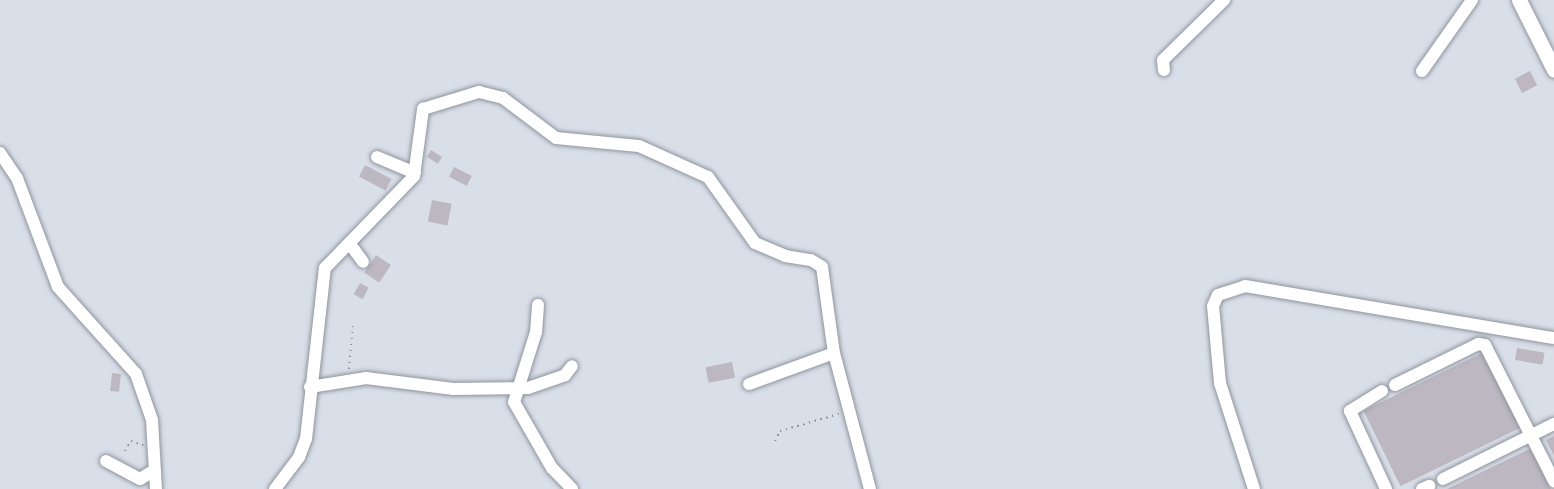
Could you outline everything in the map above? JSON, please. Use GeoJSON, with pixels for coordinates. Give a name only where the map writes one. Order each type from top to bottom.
{"type":"FeatureCollection","features":[{"type":"Feature","properties":{"kind":"main road"},"geometry":{"type":"LineString","coordinates":[[1519,0],[1554,70]]}},
{"type":"Feature","properties":{"kind":"street"},"geometry":{"type":"LineString","coordinates":[[1164,70],[1163,60],[1224,0]]}},
{"type":"Feature","properties":{"kind":"street"},"geometry":{"type":"LineString","coordinates":[[1422,71],[1472,0]]}},
{"type":"Feature","properties":{"kind":"street"},"geometry":{"type":"LineString","coordinates":[[275,489],[304,449],[321,277],[329,261],[350,244],[415,173],[423,109],[479,92],[503,98],[556,138],[647,149],[708,177],[755,243],[785,256],[811,260],[822,267],[834,353],[870,489]]}},
{"type":"Feature","properties":{"kind":"street"},"geometry":{"type":"LineString","coordinates":[[0,153],[16,178],[58,287],[136,374],[152,420],[156,489]]}},
{"type":"Feature","properties":{"kind":"street"},"geometry":{"type":"LineString","coordinates":[[377,157],[415,173]]}},
{"type":"Feature","properties":{"kind":"street"},"geometry":{"type":"LineString","coordinates":[[350,244],[363,262]]}},
{"type":"Feature","properties":{"kind":"street"},"geometry":{"type":"LineString","coordinates":[[1254,489],[1220,383],[1213,306],[1218,295],[1245,286],[1554,338]]}},
{"type":"Feature","properties":{"kind":"street"},"geometry":{"type":"LineString","coordinates":[[538,305],[536,332],[516,388],[516,411],[552,468],[572,489]]}},
{"type":"Feature","properties":{"kind":"street"},"geometry":{"type":"LineString","coordinates":[[1395,385],[1478,344],[1485,345],[1554,482]]}},
{"type":"Feature","properties":{"kind":"street"},"geometry":{"type":"LineString","coordinates":[[749,384],[834,353]]}},
{"type":"Feature","properties":{"kind":"street"},"geometry":{"type":"LineString","coordinates":[[310,387],[366,378],[453,388],[528,388],[565,375],[572,366]]}},
{"type":"Feature","properties":{"kind":"street"},"geometry":{"type":"LineString","coordinates":[[1382,391],[1350,411],[1386,489]]}},
{"type":"Feature","properties":{"kind":"street"},"geometry":{"type":"LineString","coordinates":[[1443,479],[1554,424]]}},
{"type":"Feature","properties":{"kind":"street"},"geometry":{"type":"LineString","coordinates":[[106,461],[140,479],[155,470]]}},
{"type":"Feature","properties":{"kind":"path"},"geometry":{"type":"LineString","coordinates":[[348,381],[354,326]]}},
{"type":"Feature","properties":{"kind":"path"},"geometry":{"type":"LineString","coordinates":[[775,441],[780,431],[850,411]]}},
{"type":"Feature","properties":{"kind":"path"},"geometry":{"type":"LineString","coordinates":[[125,451],[131,441],[154,448]]}},
{"type":"Feature","properties":{"kind":"building"},"geometry":{"type":"Polygon","coordinates":[[[1530,71],[1537,85],[1522,93],[1515,79],[1530,71]]]}},
{"type":"Feature","properties":{"kind":"building"},"geometry":{"type":"Polygon","coordinates":[[[431,150],[442,157],[438,164],[427,157],[431,150]]]}},
{"type":"Feature","properties":{"kind":"building"},"geometry":{"type":"Polygon","coordinates":[[[365,165],[391,179],[385,191],[359,176],[365,165]]]}},
{"type":"Feature","properties":{"kind":"building"},"geometry":{"type":"Polygon","coordinates":[[[454,167],[472,176],[467,186],[449,177],[454,167]]]}},
{"type":"Feature","properties":{"kind":"building"},"geometry":{"type":"Polygon","coordinates":[[[432,200],[452,204],[447,225],[428,222],[432,200]]]}},
{"type":"Feature","properties":{"kind":"building"},"geometry":{"type":"Polygon","coordinates":[[[376,255],[391,265],[379,282],[364,272],[376,255]]]}},
{"type":"Feature","properties":{"kind":"building"},"geometry":{"type":"Polygon","coordinates":[[[360,283],[369,288],[362,299],[354,294],[360,283]]]}},
{"type":"Feature","properties":{"kind":"building"},"geometry":{"type":"Polygon","coordinates":[[[1517,348],[1545,353],[1542,365],[1515,360],[1517,348]]]}},
{"type":"Feature","properties":{"kind":"building"},"geometry":{"type":"Polygon","coordinates":[[[1484,352],[1521,427],[1400,486],[1364,411],[1484,352]]]}},
{"type":"Feature","properties":{"kind":"building"},"geometry":{"type":"Polygon","coordinates":[[[732,362],[735,378],[709,383],[705,367],[732,362]]]}},
{"type":"Feature","properties":{"kind":"building"},"geometry":{"type":"Polygon","coordinates":[[[112,373],[121,374],[119,392],[110,391],[112,373]]]}},
{"type":"Feature","properties":{"kind":"building"},"geometry":{"type":"Polygon","coordinates":[[[1554,436],[1554,456],[1546,440],[1554,436]]]}},
{"type":"Feature","properties":{"kind":"building"},"geometry":{"type":"Polygon","coordinates":[[[1531,448],[1551,489],[1447,489],[1531,448]]]}}]}
